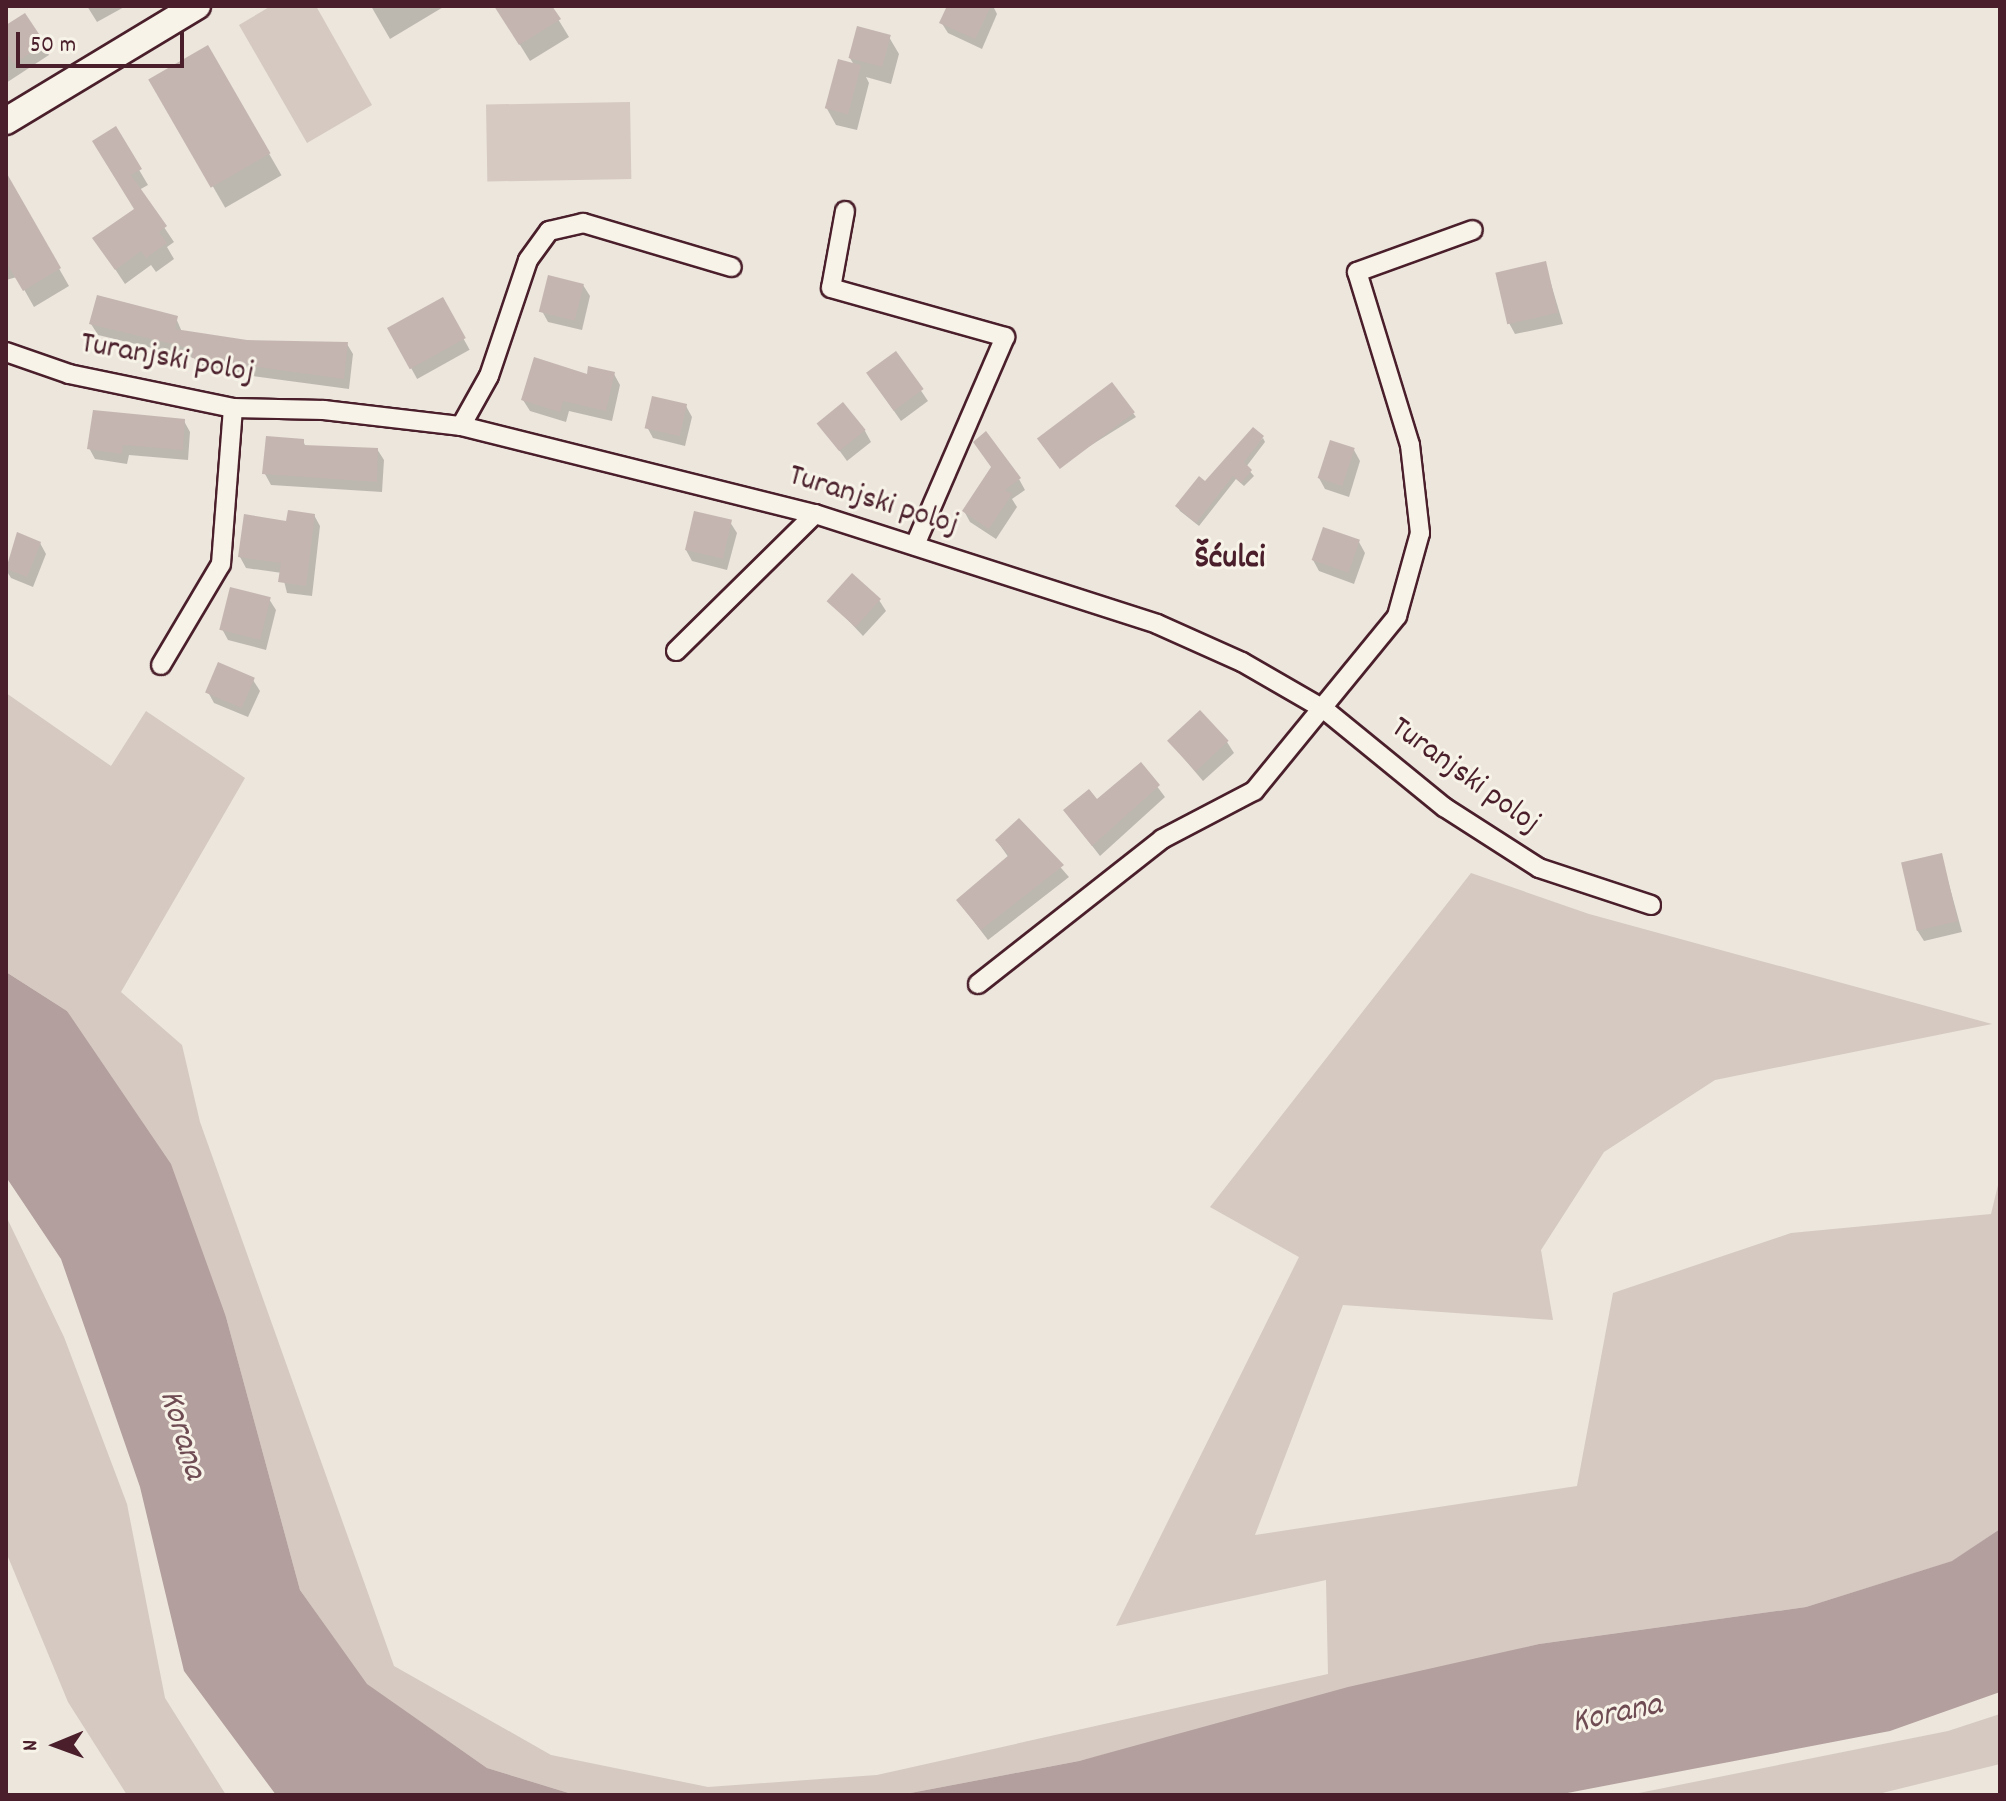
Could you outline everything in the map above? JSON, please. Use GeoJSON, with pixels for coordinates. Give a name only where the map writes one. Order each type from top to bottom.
{"type":"FeatureCollection","features":[{"type":"Feature","properties":{"kind":"main road"},"geometry":{"type":"LineString","coordinates":[[6,121],[197,6]]}},
{"type":"Feature","properties":{"kind":"street"},"geometry":{"type":"LineString","coordinates":[[845,211],[831,288],[1005,337],[915,545]]}},
{"type":"Feature","properties":{"kind":"street"},"geometry":{"type":"LineString","coordinates":[[461,426],[489,376],[528,260],[549,231],[583,223],[732,267]]}},
{"type":"Feature","properties":{"kind":"street"},"geometry":{"type":"LineString","coordinates":[[978,984],[1162,839],[1254,791],[1325,710],[1397,616],[1420,533],[1410,445],[1357,272],[1473,230]]}},
{"type":"Feature","properties":{"kind":"street","name":"Turanjski poloj"},"geometry":{"type":"LineString","coordinates":[[6,352],[69,374],[233,408],[324,410],[461,426],[815,514],[1157,624],[1242,662],[1325,710],[1444,807],[1539,868],[1651,905]]}},
{"type":"Feature","properties":{"kind":"street"},"geometry":{"type":"LineString","coordinates":[[161,665],[221,564],[233,408]]}},
{"type":"Feature","properties":{"kind":"street"},"geometry":{"type":"LineString","coordinates":[[676,651],[815,514]]}},
{"type":"Feature","properties":{"kind":"shaded area"},"geometry":{"type":"Polygon","coordinates":[[[271,6],[316,6],[372,105],[307,143],[239,25],[271,6]]]}},
{"type":"Feature","properties":{"kind":"shaded area"},"geometry":{"type":"Polygon","coordinates":[[[630,102],[631,179],[487,182],[486,105],[630,102]]]}},
{"type":"Feature","properties":{"kind":"shaded area"},"geometry":{"type":"Polygon","coordinates":[[[6,693],[111,766],[146,711],[245,778],[121,992],[182,1045],[200,1122],[394,1666],[551,1755],[708,1787],[877,1775],[1328,1674],[1326,1580],[1116,1626],[1299,1257],[1210,1207],[1471,873],[1589,914],[1992,1024],[1715,1080],[1604,1152],[1541,1250],[1553,1320],[1343,1305],[1255,1535],[1577,1486],[1613,1293],[1791,1233],[1991,1214],[2000,1177],[2000,1529],[1953,1561],[1806,1607],[1539,1644],[1079,1761],[900,1795],[575,1795],[487,1768],[366,1684],[300,1590],[226,1317],[67,1011],[6,972],[6,693]]]}},
{"type":"Feature","properties":{"kind":"shaded area"},"geometry":{"type":"Polygon","coordinates":[[[6,1216],[64,1337],[127,1504],[165,1698],[226,1795],[127,1795],[68,1702],[6,1552],[6,1216]]]}},
{"type":"Feature","properties":{"kind":"shaded area"},"geometry":{"type":"Polygon","coordinates":[[[2000,1714],[2000,1764],[1874,1795],[1629,1795],[1948,1731],[2000,1714]]]}},
{"type":"Feature","properties":{"kind":"water","name":"Korana"},"geometry":{"type":"Polygon","coordinates":[[[6,972],[67,1011],[171,1164],[226,1317],[300,1590],[367,1684],[487,1768],[575,1795],[276,1795],[184,1671],[140,1487],[61,1259],[6,1177],[6,972]]]}},
{"type":"Feature","properties":{"kind":"water","name":"Korana"},"geometry":{"type":"Polygon","coordinates":[[[2000,1529],[2000,1692],[1890,1731],[1557,1795],[900,1795],[1079,1761],[1348,1687],[1539,1644],[1806,1607],[1952,1561],[2000,1529]]]}},
{"type":"Feature","properties":{"kind":"building"},"geometry":{"type":"Polygon","coordinates":[[[494,6],[552,6],[561,19],[519,45],[494,6]]]}},
{"type":"Feature","properties":{"kind":"building"},"geometry":{"type":"Polygon","coordinates":[[[947,6],[991,6],[975,39],[939,23],[947,6]]]}},
{"type":"Feature","properties":{"kind":"building"},"geometry":{"type":"Polygon","coordinates":[[[25,13],[45,43],[14,64],[6,52],[6,25],[25,13]]]}},
{"type":"Feature","properties":{"kind":"building"},"geometry":{"type":"Polygon","coordinates":[[[857,26],[891,35],[882,67],[848,58],[857,26]]]}},
{"type":"Feature","properties":{"kind":"building"},"geometry":{"type":"Polygon","coordinates":[[[208,45],[270,153],[211,188],[148,80],[208,45]]]}},
{"type":"Feature","properties":{"kind":"building"},"geometry":{"type":"Polygon","coordinates":[[[838,59],[861,65],[848,114],[825,108],[838,59]]]}},
{"type":"Feature","properties":{"kind":"building"},"geometry":{"type":"Polygon","coordinates":[[[116,126],[142,169],[131,175],[167,226],[159,232],[167,243],[146,258],[141,251],[115,270],[92,238],[134,209],[92,141],[116,126]]]}},
{"type":"Feature","properties":{"kind":"building"},"geometry":{"type":"Polygon","coordinates":[[[6,172],[61,268],[23,291],[6,262],[6,172]]]}},
{"type":"Feature","properties":{"kind":"building"},"geometry":{"type":"Polygon","coordinates":[[[1546,261],[1558,313],[1507,324],[1495,273],[1546,261]]]}},
{"type":"Feature","properties":{"kind":"building"},"geometry":{"type":"Polygon","coordinates":[[[548,275],[584,284],[575,321],[539,312],[548,275]]]}},
{"type":"Feature","properties":{"kind":"building"},"geometry":{"type":"Polygon","coordinates":[[[97,295],[178,316],[175,329],[247,340],[348,342],[344,379],[192,358],[193,349],[89,324],[97,295]]]}},
{"type":"Feature","properties":{"kind":"building"},"geometry":{"type":"Polygon","coordinates":[[[443,297],[466,338],[410,369],[387,328],[443,297]]]}},
{"type":"Feature","properties":{"kind":"building"},"geometry":{"type":"Polygon","coordinates":[[[896,351],[924,389],[894,411],[866,373],[896,351]]]}},
{"type":"Feature","properties":{"kind":"building"},"geometry":{"type":"Polygon","coordinates":[[[534,357],[587,374],[588,366],[615,372],[606,411],[563,401],[560,412],[521,400],[534,357]]]}},
{"type":"Feature","properties":{"kind":"building"},"geometry":{"type":"Polygon","coordinates":[[[1112,382],[1135,412],[1060,469],[1037,439],[1112,382]]]}},
{"type":"Feature","properties":{"kind":"building"},"geometry":{"type":"Polygon","coordinates":[[[652,396],[687,404],[680,436],[645,428],[652,396]]]}},
{"type":"Feature","properties":{"kind":"building"},"geometry":{"type":"Polygon","coordinates":[[[843,402],[866,430],[839,451],[817,423],[843,402]]]}},
{"type":"Feature","properties":{"kind":"building"},"geometry":{"type":"Polygon","coordinates":[[[93,410],[185,419],[183,450],[123,445],[122,454],[87,449],[93,410]]]}},
{"type":"Feature","properties":{"kind":"building"},"geometry":{"type":"Polygon","coordinates":[[[1253,427],[1264,436],[1244,462],[1252,470],[1241,483],[1233,476],[1196,523],[1175,506],[1199,476],[1205,481],[1253,427]]]}},
{"type":"Feature","properties":{"kind":"building"},"geometry":{"type":"Polygon","coordinates":[[[986,431],[1021,478],[1005,490],[1012,494],[989,529],[962,511],[991,467],[973,442],[986,431]]]}},
{"type":"Feature","properties":{"kind":"building"},"geometry":{"type":"Polygon","coordinates":[[[266,436],[304,439],[304,445],[378,448],[377,482],[262,474],[266,436]]]}},
{"type":"Feature","properties":{"kind":"building"},"geometry":{"type":"Polygon","coordinates":[[[1330,440],[1355,448],[1342,486],[1318,478],[1330,440]]]}},
{"type":"Feature","properties":{"kind":"building"},"geometry":{"type":"Polygon","coordinates":[[[288,510],[315,514],[306,586],[278,582],[281,563],[238,557],[244,514],[286,521],[288,510]]]}},
{"type":"Feature","properties":{"kind":"building"},"geometry":{"type":"Polygon","coordinates":[[[694,511],[732,520],[723,559],[685,550],[694,511]]]}},
{"type":"Feature","properties":{"kind":"building"},"geometry":{"type":"Polygon","coordinates":[[[1323,527],[1360,540],[1348,573],[1312,560],[1323,527]]]}},
{"type":"Feature","properties":{"kind":"building"},"geometry":{"type":"Polygon","coordinates":[[[17,532],[41,542],[27,577],[6,569],[17,532]]]}},
{"type":"Feature","properties":{"kind":"building"},"geometry":{"type":"Polygon","coordinates":[[[852,573],[881,599],[856,627],[827,601],[852,573]]]}},
{"type":"Feature","properties":{"kind":"building"},"geometry":{"type":"Polygon","coordinates":[[[230,587],[271,597],[260,640],[219,630],[230,587]]]}},
{"type":"Feature","properties":{"kind":"building"},"geometry":{"type":"Polygon","coordinates":[[[218,662],[255,678],[242,708],[205,692],[218,662]]]}},
{"type":"Feature","properties":{"kind":"building"},"geometry":{"type":"Polygon","coordinates":[[[1200,710],[1229,741],[1196,771],[1167,741],[1200,710]]]}},
{"type":"Feature","properties":{"kind":"building"},"geometry":{"type":"Polygon","coordinates":[[[1141,762],[1160,785],[1092,846],[1063,810],[1089,789],[1097,799],[1141,762]]]}},
{"type":"Feature","properties":{"kind":"building"},"geometry":{"type":"Polygon","coordinates":[[[1019,818],[1064,865],[981,930],[956,900],[1009,855],[995,840],[1019,818]]]}},
{"type":"Feature","properties":{"kind":"building"},"geometry":{"type":"Polygon","coordinates":[[[1942,853],[1958,921],[1917,931],[1901,862],[1942,853]]]}},
{"type":"Feature","properties":{"kind":"district","name":"Šćulci"},"geometry":{"type":"Point","coordinates":[1230,560]}}]}
